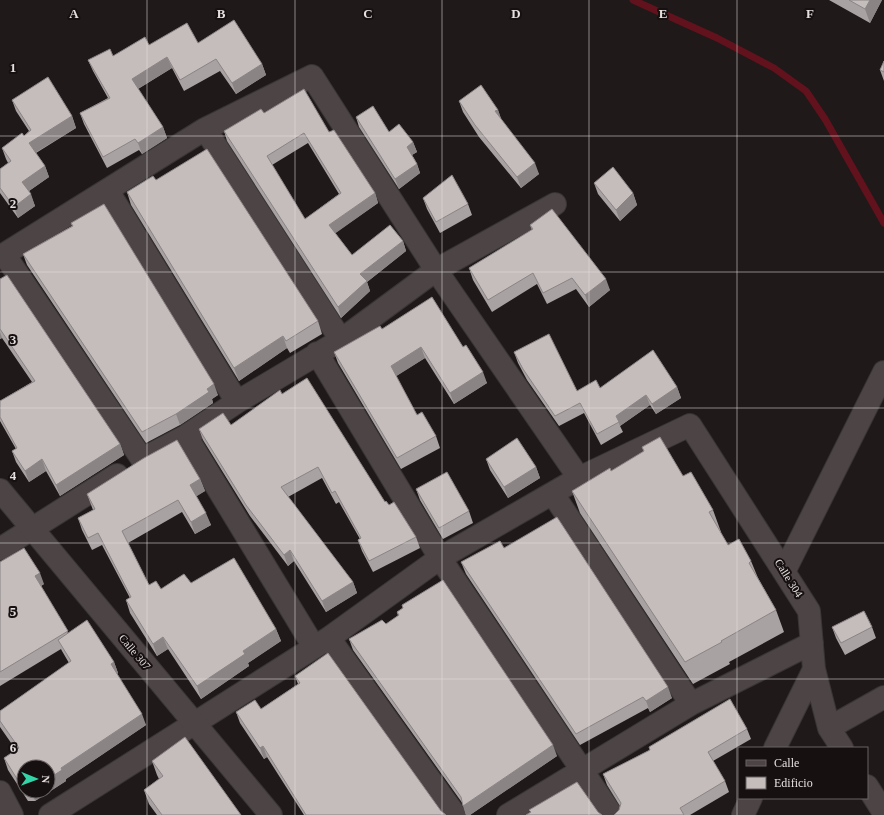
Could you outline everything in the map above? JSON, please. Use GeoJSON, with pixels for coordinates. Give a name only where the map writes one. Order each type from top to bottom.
{"type":"FeatureCollection","features":[{"type":"Feature","properties":{"kind":"street"},"geometry":{"type":"LineString","coordinates":[[50,815],[322,643],[440,558],[579,478],[436,270],[312,76],[205,129],[2,256],[142,459]]}},
{"type":"Feature","properties":{"kind":"street"},"geometry":{"type":"LineString","coordinates":[[205,129],[341,340]]}},
{"type":"Feature","properties":{"kind":"street"},"geometry":{"type":"LineString","coordinates":[[108,191],[237,402]]}},
{"type":"Feature","properties":{"kind":"street"},"geometry":{"type":"LineString","coordinates":[[0,549],[142,459],[186,436],[237,402],[341,340],[436,270],[555,204]]}},
{"type":"Feature","properties":{"kind":"street"},"geometry":{"type":"LineString","coordinates":[[317,353],[440,558],[612,815]]}},
{"type":"Feature","properties":{"kind":"street"},"geometry":{"type":"LineString","coordinates":[[785,570],[884,372]]}},
{"type":"Feature","properties":{"kind":"street","name":"Calle 304"},"geometry":{"type":"LineString","coordinates":[[579,478],[690,425],[785,570],[809,611],[814,669],[829,728],[841,747]]}},
{"type":"Feature","properties":{"kind":"street"},"geometry":{"type":"LineString","coordinates":[[186,436],[322,643],[455,815]]}},
{"type":"Feature","properties":{"kind":"street","name":"Calle 307"},"geometry":{"type":"LineString","coordinates":[[0,490],[271,815]]}},
{"type":"Feature","properties":{"kind":"street"},"geometry":{"type":"LineString","coordinates":[[553,494],[691,704]]}},
{"type":"Feature","properties":{"kind":"street"},"geometry":{"type":"LineString","coordinates":[[508,815],[581,769],[691,704],[812,643]]}},
{"type":"Feature","properties":{"kind":"street"},"geometry":{"type":"LineString","coordinates":[[775,747],[814,669]]}},
{"type":"Feature","properties":{"kind":"street"},"geometry":{"type":"LineString","coordinates":[[829,728],[884,697]]}},
{"type":"Feature","properties":{"kind":"street"},"geometry":{"type":"LineString","coordinates":[[868,788],[884,813]]}},
{"type":"Feature","properties":{"kind":"street"},"geometry":{"type":"LineString","coordinates":[[0,792],[12,815]]}},
{"type":"Feature","properties":{"kind":"street"},"geometry":{"type":"LineString","coordinates":[[743,815],[751,799]]}},
{"type":"Feature","properties":{"kind":"building"},"geometry":{"type":"Polygon","coordinates":[[[849,0],[870,0],[865,9],[849,0]]]}},
{"type":"Feature","properties":{"kind":"building"},"geometry":{"type":"Polygon","coordinates":[[[234,20],[262,64],[232,83],[216,59],[180,80],[167,57],[132,79],[163,127],[138,143],[135,139],[103,157],[80,113],[110,98],[88,60],[110,49],[113,56],[145,37],[149,45],[187,23],[198,43],[234,20]]]}},
{"type":"Feature","properties":{"kind":"building"},"geometry":{"type":"Polygon","coordinates":[[[884,61],[884,72],[880,70],[884,61]]]}},
{"type":"Feature","properties":{"kind":"building"},"geometry":{"type":"Polygon","coordinates":[[[48,77],[72,116],[29,143],[45,166],[22,182],[31,194],[14,207],[0,188],[0,169],[11,161],[2,148],[22,133],[24,136],[31,130],[12,100],[48,77]]]}},
{"type":"Feature","properties":{"kind":"building"},"geometry":{"type":"Polygon","coordinates":[[[481,85],[498,110],[495,111],[535,163],[517,177],[475,125],[459,101],[481,85]]]}},
{"type":"Feature","properties":{"kind":"building"},"geometry":{"type":"Polygon","coordinates":[[[304,89],[329,132],[334,130],[375,193],[329,225],[352,255],[390,225],[403,241],[360,274],[367,281],[338,307],[224,131],[261,109],[264,113],[304,89]],[[304,133],[267,156],[305,219],[341,193],[304,133]]]}},
{"type":"Feature","properties":{"kind":"building"},"geometry":{"type":"Polygon","coordinates":[[[373,106],[389,132],[399,124],[413,142],[407,147],[417,164],[395,179],[356,117],[373,106]]]}},
{"type":"Feature","properties":{"kind":"building"},"geometry":{"type":"Polygon","coordinates":[[[207,149],[318,321],[286,341],[283,336],[234,368],[127,192],[153,176],[156,180],[207,149]]]}},
{"type":"Feature","properties":{"kind":"building"},"geometry":{"type":"Polygon","coordinates":[[[613,167],[633,193],[616,210],[594,183],[613,167]]]}},
{"type":"Feature","properties":{"kind":"building"},"geometry":{"type":"Polygon","coordinates":[[[452,175],[468,204],[436,222],[423,198],[452,175]]]}},
{"type":"Feature","properties":{"kind":"building"},"geometry":{"type":"Polygon","coordinates":[[[104,204],[214,384],[207,389],[209,392],[176,414],[142,432],[23,254],[73,226],[71,223],[104,204]]]}},
{"type":"Feature","properties":{"kind":"building"},"geometry":{"type":"Polygon","coordinates":[[[552,209],[606,279],[585,295],[572,278],[543,293],[533,273],[488,300],[469,268],[533,229],[530,225],[552,209]]]}},
{"type":"Feature","properties":{"kind":"building"},"geometry":{"type":"Polygon","coordinates":[[[7,275],[120,444],[56,485],[42,459],[25,471],[12,451],[17,448],[0,417],[0,401],[35,381],[0,329],[0,279],[7,275]]]}},
{"type":"Feature","properties":{"kind":"building"},"geometry":{"type":"Polygon","coordinates":[[[432,297],[463,347],[466,345],[483,372],[450,393],[421,347],[391,366],[417,415],[422,412],[436,436],[397,458],[334,352],[380,326],[382,329],[432,297]]]}},
{"type":"Feature","properties":{"kind":"building"},"geometry":{"type":"Polygon","coordinates":[[[549,334],[577,391],[596,380],[600,388],[653,350],[677,387],[652,404],[646,395],[616,416],[619,422],[597,434],[580,403],[555,416],[523,369],[514,352],[549,334]]]}},
{"type":"Feature","properties":{"kind":"building"},"geometry":{"type":"Polygon","coordinates":[[[307,378],[385,502],[386,501],[389,505],[394,502],[416,537],[369,561],[358,540],[361,538],[335,491],[332,493],[318,467],[281,487],[353,582],[322,601],[290,550],[284,555],[246,505],[199,429],[223,413],[231,425],[280,390],[282,394],[307,378]]]}},
{"type":"Feature","properties":{"kind":"building"},"geometry":{"type":"Polygon","coordinates":[[[660,437],[683,476],[691,472],[713,510],[709,512],[728,545],[739,539],[751,561],[749,563],[776,610],[685,662],[572,491],[610,468],[611,471],[644,451],[642,447],[660,437]]]}},
{"type":"Feature","properties":{"kind":"building"},"geometry":{"type":"Polygon","coordinates":[[[517,438],[536,467],[504,487],[486,459],[517,438]]]}},
{"type":"Feature","properties":{"kind":"building"},"geometry":{"type":"Polygon","coordinates":[[[177,440],[200,479],[190,485],[206,513],[191,522],[178,500],[122,531],[149,585],[156,581],[161,589],[184,574],[191,583],[234,558],[276,629],[243,651],[245,654],[197,686],[163,637],[153,644],[126,600],[131,597],[98,533],[88,538],[78,518],[95,509],[87,494],[144,458],[177,440]]]}},
{"type":"Feature","properties":{"kind":"building"},"geometry":{"type":"Polygon","coordinates":[[[447,472],[469,511],[439,528],[416,489],[447,472]]]}},
{"type":"Feature","properties":{"kind":"building"},"geometry":{"type":"Polygon","coordinates":[[[557,517],[668,687],[646,701],[643,697],[576,734],[461,562],[500,541],[504,548],[557,517]]]}},
{"type":"Feature","properties":{"kind":"building"},"geometry":{"type":"Polygon","coordinates":[[[24,548],[40,573],[35,576],[68,631],[0,672],[0,562],[24,548]]]}},
{"type":"Feature","properties":{"kind":"building"},"geometry":{"type":"Polygon","coordinates":[[[443,580],[553,745],[463,806],[461,797],[349,639],[382,620],[386,624],[399,615],[397,612],[403,608],[402,605],[443,580]]]}},
{"type":"Feature","properties":{"kind":"building"},"geometry":{"type":"Polygon","coordinates":[[[864,611],[872,627],[841,643],[832,627],[864,611]]]}},
{"type":"Feature","properties":{"kind":"building"},"geometry":{"type":"Polygon","coordinates":[[[87,620],[114,662],[111,664],[142,714],[61,768],[62,770],[56,774],[56,759],[16,759],[16,777],[4,758],[19,748],[0,721],[0,711],[71,661],[58,640],[87,620]]]}},
{"type":"Feature","properties":{"kind":"building"},"geometry":{"type":"Polygon","coordinates":[[[328,653],[441,811],[446,815],[306,815],[263,746],[260,748],[236,712],[255,700],[261,709],[300,683],[295,676],[328,653]]]}},
{"type":"Feature","properties":{"kind":"building"},"geometry":{"type":"Polygon","coordinates":[[[730,699],[747,729],[708,752],[725,781],[680,808],[684,815],[614,815],[619,810],[621,803],[603,774],[650,750],[649,747],[730,699]]]}},
{"type":"Feature","properties":{"kind":"building"},"geometry":{"type":"Polygon","coordinates":[[[185,737],[241,815],[162,815],[144,790],[163,776],[152,761],[185,737]]]}},
{"type":"Feature","properties":{"kind":"building"},"geometry":{"type":"Polygon","coordinates":[[[577,782],[598,812],[602,815],[526,815],[531,812],[529,810],[577,782]]]}},
{"type":"Feature","properties":{"kind":"waterway"},"geometry":{"type":"LineString","coordinates":[[633,0],[717,38],[774,68],[806,91],[825,119],[884,223]]}}]}
